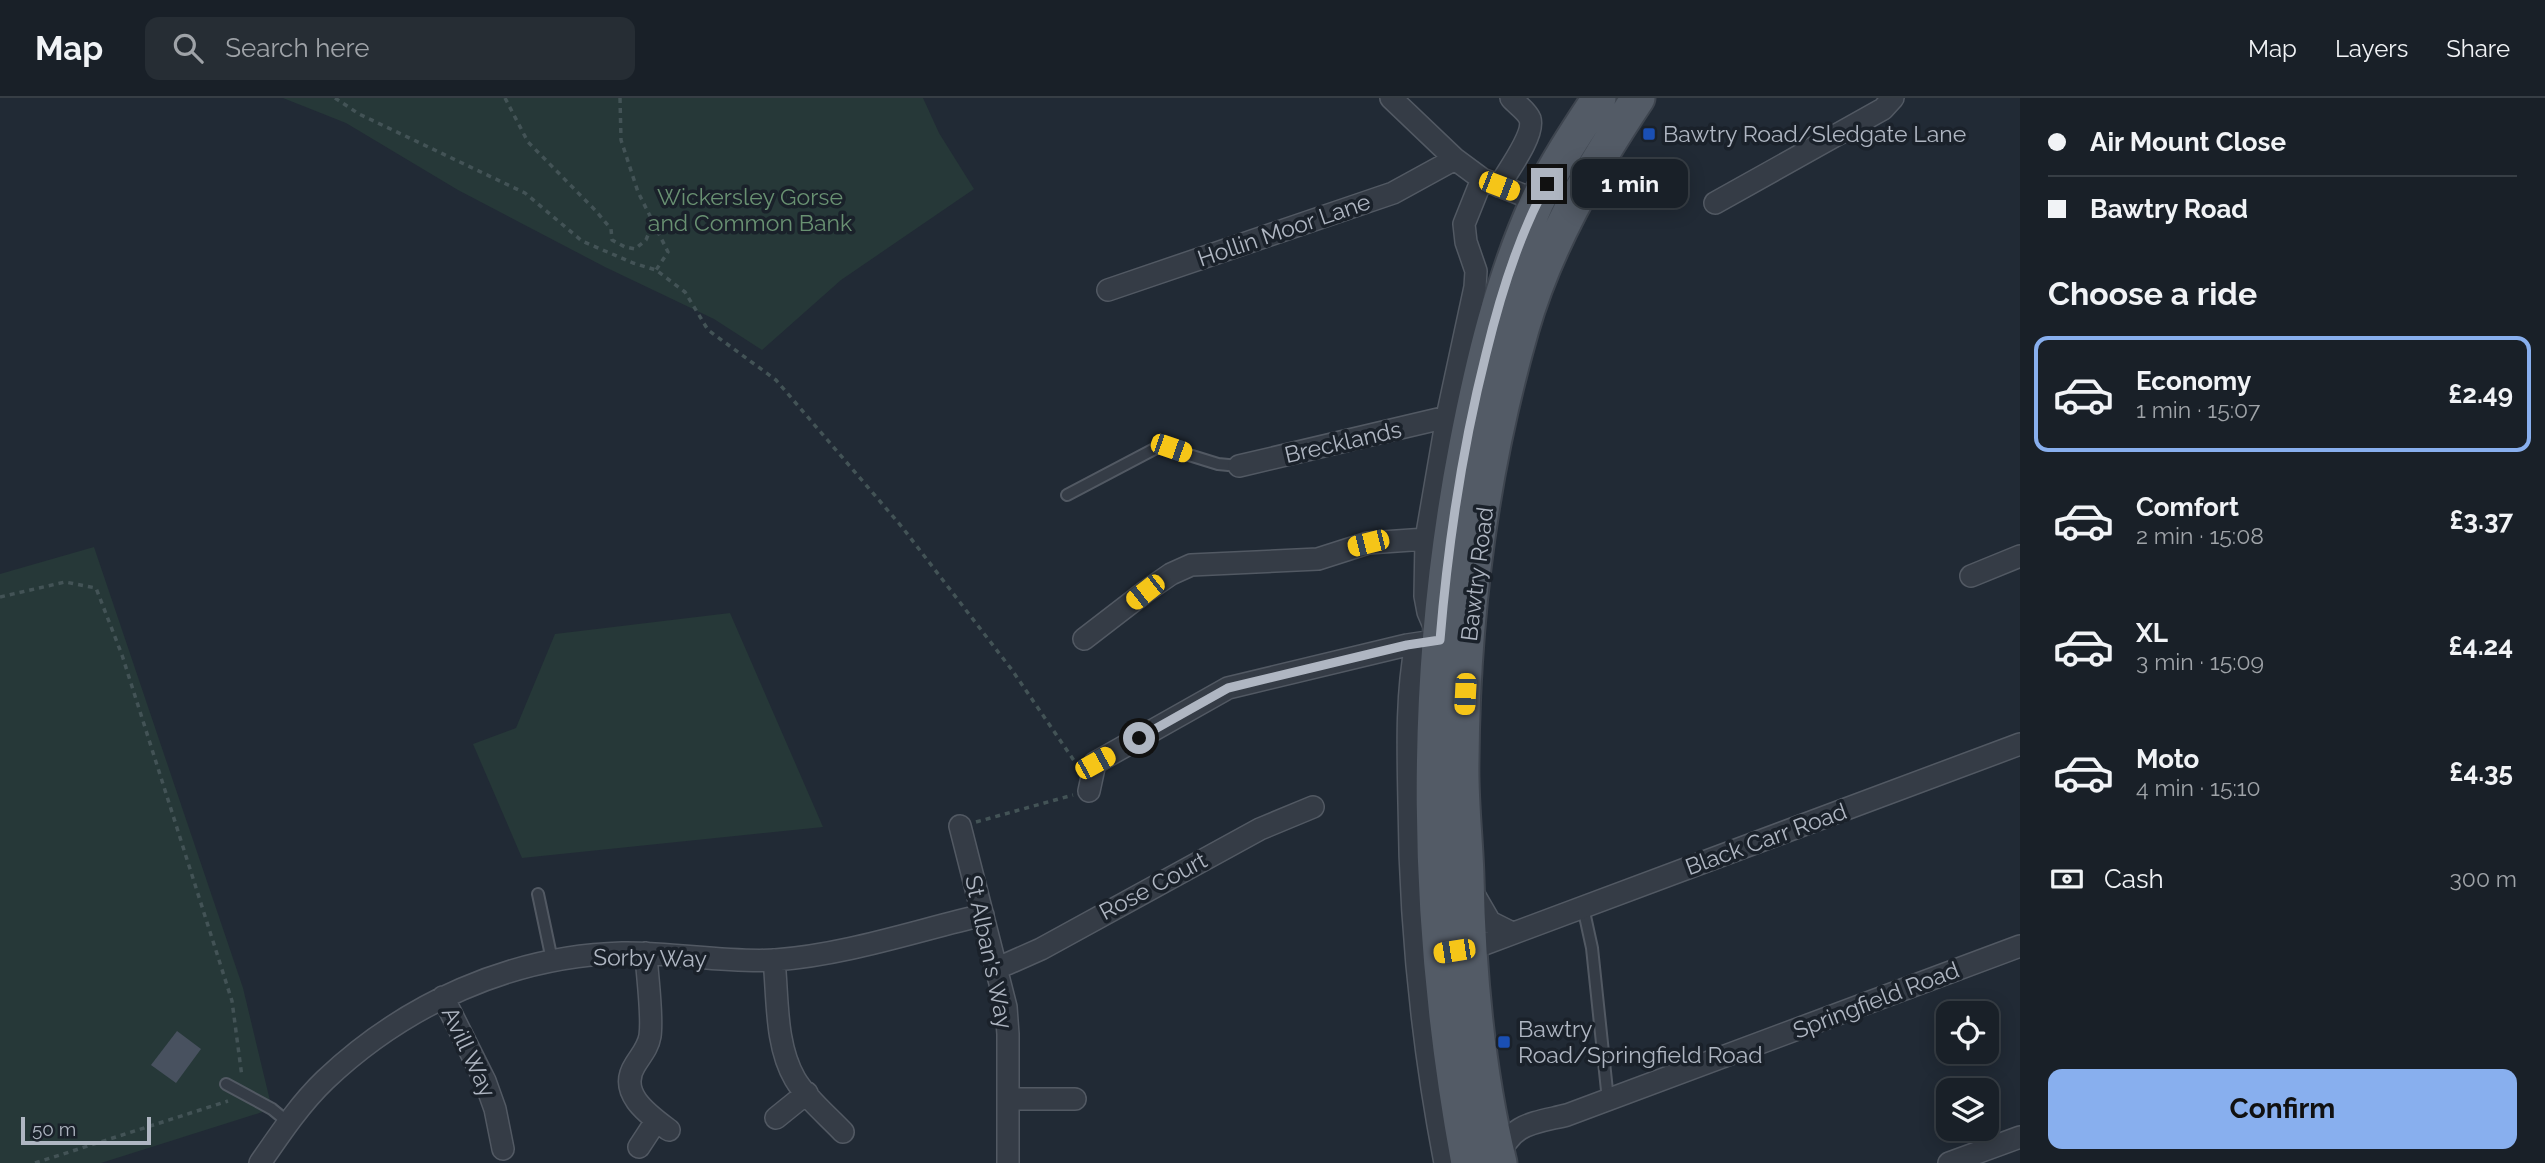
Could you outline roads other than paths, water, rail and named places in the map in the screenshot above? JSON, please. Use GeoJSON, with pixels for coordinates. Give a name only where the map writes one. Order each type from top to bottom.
{"type":"FeatureCollection","features":[{"type":"Feature","properties":{"kind":"main road","name":"Bawtry Road"},"geometry":{"type":"LineString","coordinates":[[1456,889],[1432,829],[1433,757],[1428,642],[1447,558],[1476,391],[1496,315],[1538,201],[1599,98]]}},
{"type":"Feature","properties":{"kind":"main road","name":"Bawtry Road"},"geometry":{"type":"LineString","coordinates":[[1489,1162],[1454,1079],[1456,889],[1462,818],[1467,656],[1474,577],[1496,437],[1522,327],[1566,217],[1638,98]]}},
{"type":"Feature","properties":{"kind":"main road","name":"Bawtry Road"},"geometry":{"type":"LineString","coordinates":[[1454,951],[1487,1091],[1489,1162]]}},
{"type":"Feature","properties":{"kind":"street"},"geometry":{"type":"LineString","coordinates":[[1391,98],[1455,159],[1490,183],[1538,201]]}},
{"type":"Feature","properties":{"kind":"street","name":"Bawtry Road"},"geometry":{"type":"LineString","coordinates":[[1445,1163],[1427,1063],[1412,908],[1408,727],[1428,642],[1425,596],[1426,539],[1447,417],[1475,287],[1476,271],[1466,242],[1464,224],[1490,183],[1528,136],[1531,127],[1528,116],[1511,98]]}},
{"type":"Feature","properties":{"kind":"street"},"geometry":{"type":"LineString","coordinates":[[1715,203],[1883,109],[1893,98]]}},
{"type":"Feature","properties":{"kind":"street","name":"Hollin Moor Lane"},"geometry":{"type":"LineString","coordinates":[[1108,290],[1392,193],[1455,159]]}},
{"type":"Feature","properties":{"kind":"street","name":"Brecklands"},"geometry":{"type":"LineString","coordinates":[[1240,466],[1447,417]]}},
{"type":"Feature","properties":{"kind":"street"},"geometry":{"type":"LineString","coordinates":[[1084,639],[1171,574],[1191,565],[1318,559],[1368,543],[1426,539]]}},
{"type":"Feature","properties":{"kind":"street"},"geometry":{"type":"LineString","coordinates":[[1971,576],[2020,556]]}},
{"type":"Feature","properties":{"kind":"street"},"geometry":{"type":"LineString","coordinates":[[1089,791],[1095,763],[1228,688],[1428,642]]}},
{"type":"Feature","properties":{"kind":"street","name":"Black Carr Road"},"geometry":{"type":"LineString","coordinates":[[1454,951],[1512,933],[2020,744]]}},
{"type":"Feature","properties":{"kind":"street","name":"Rose Court"},"geometry":{"type":"LineString","coordinates":[[995,967],[1041,949],[1260,829],[1313,807]]}},
{"type":"Feature","properties":{"kind":"street","name":"St Alban's Way"},"geometry":{"type":"LineString","coordinates":[[960,826],[1006,1007],[1008,1163]]}},
{"type":"Feature","properties":{"kind":"street"},"geometry":{"type":"LineString","coordinates":[[1456,889],[1475,898],[1490,922],[1512,933]]}},
{"type":"Feature","properties":{"kind":"street","name":"Sorby Way"},"geometry":{"type":"LineString","coordinates":[[260,1163],[324,1080],[387,1028],[443,997],[517,970],[552,960],[620,953],[774,960],[834,951],[983,915]]}},
{"type":"Feature","properties":{"kind":"street","name":"Springfield Road"},"geometry":{"type":"LineString","coordinates":[[1489,1162],[1514,1133],[1533,1123],[1567,1115],[2020,946]]}},
{"type":"Feature","properties":{"kind":"street"},"geometry":{"type":"LineString","coordinates":[[639,1147],[663,1125],[638,1105],[632,1095],[630,1083],[631,1071],[646,1049],[650,1035],[646,953]]}},
{"type":"Feature","properties":{"kind":"street"},"geometry":{"type":"LineString","coordinates":[[774,960],[782,1044],[795,1080],[843,1132]]}},
{"type":"Feature","properties":{"kind":"street","name":"Avill Way"},"geometry":{"type":"LineString","coordinates":[[443,997],[485,1081],[495,1109],[503,1149]]}},
{"type":"Feature","properties":{"kind":"street"},"geometry":{"type":"LineString","coordinates":[[1487,1091],[1502,1110],[1515,1118],[1533,1123]]}},
{"type":"Feature","properties":{"kind":"street"},"geometry":{"type":"LineString","coordinates":[[776,1118],[807,1093]]}},
{"type":"Feature","properties":{"kind":"street"},"geometry":{"type":"LineString","coordinates":[[1008,1099],[1075,1099]]}},
{"type":"Feature","properties":{"kind":"street"},"geometry":{"type":"LineString","coordinates":[[1949,1163],[2020,1137]]}},
{"type":"Feature","properties":{"kind":"lane"},"geometry":{"type":"LineString","coordinates":[[1067,495],[1160,446],[1218,464],[1240,466]]}},
{"type":"Feature","properties":{"kind":"lane"},"geometry":{"type":"LineString","coordinates":[[538,894],[552,960]]}},
{"type":"Feature","properties":{"kind":"lane"},"geometry":{"type":"LineString","coordinates":[[1583,907],[1592,948],[1608,1100]]}},
{"type":"Feature","properties":{"kind":"lane"},"geometry":{"type":"LineString","coordinates":[[226,1084],[272,1109],[289,1123]]}},
{"type":"Feature","properties":{"kind":"place","name":"Bawtry Road/Sledgate Lane"},"geometry":{"type":"Point","coordinates":[1649,134]}},
{"type":"Feature","properties":{"kind":"place","name":"Bawtry Road/Springfield Road"},"geometry":{"type":"Point","coordinates":[1504,1042]}},
{"type":"Feature","properties":{"kind":"park label","name":"Wickersley Gorse and Common Bank"},"geometry":{"type":"Point","coordinates":[750,210]}}]}
